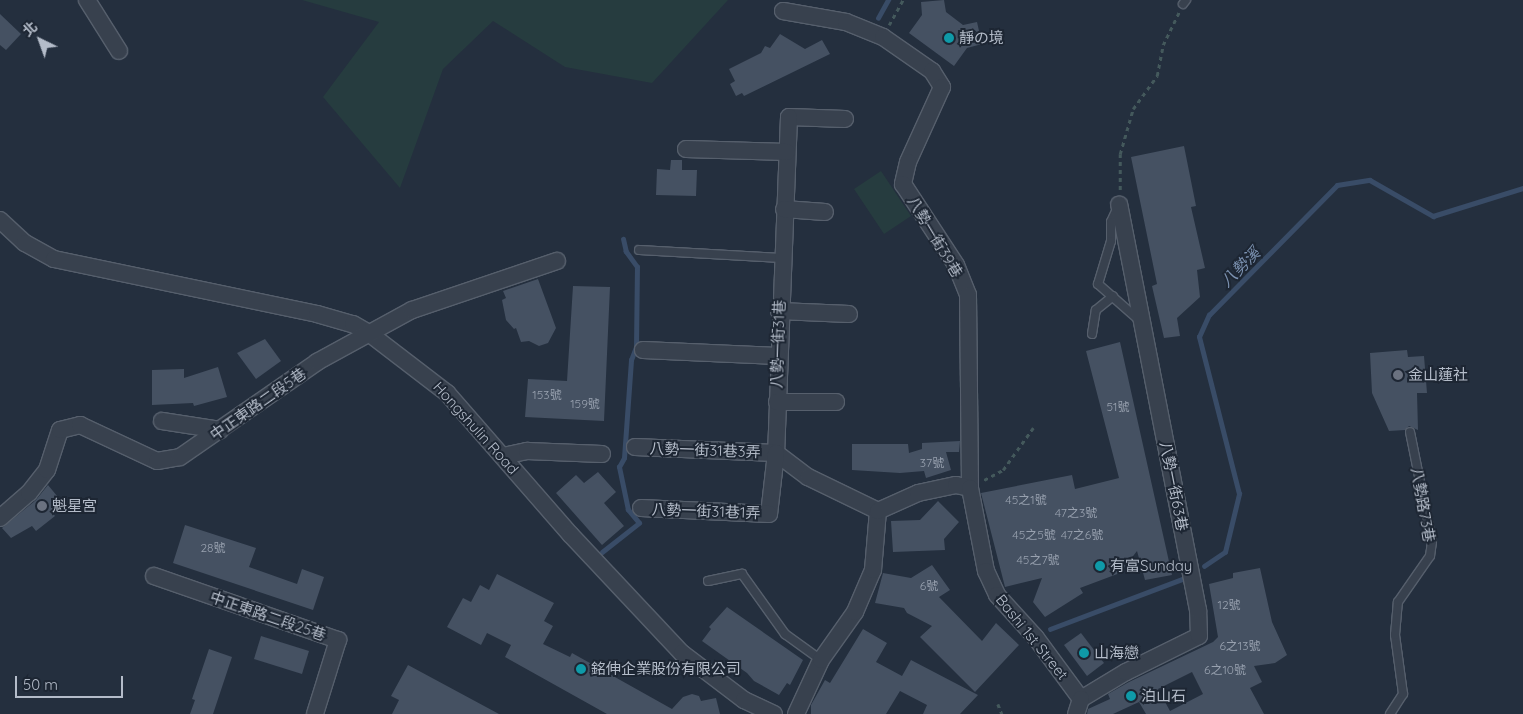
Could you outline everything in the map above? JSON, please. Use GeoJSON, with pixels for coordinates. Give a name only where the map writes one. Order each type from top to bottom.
{"type":"FeatureCollection","features":[{"type":"Feature","properties":{"kind":"street"},"geometry":{"type":"LineString","coordinates":[[87,0],[118,51]]}},
{"type":"Feature","properties":{"kind":"street","name":"八勢一街39巷"},"geometry":{"type":"LineString","coordinates":[[784,11],[846,22],[883,37],[932,71],[942,87],[908,162],[902,184],[956,265],[968,295],[970,488]]}},
{"type":"Feature","properties":{"kind":"street","name":"八勢一街31巷"},"geometry":{"type":"LineString","coordinates":[[776,453],[779,311],[789,117],[845,119]]}},
{"type":"Feature","properties":{"kind":"street"},"geometry":{"type":"LineString","coordinates":[[686,149],[787,152]]}},
{"type":"Feature","properties":{"kind":"street","name":"八勢一街63巷"},"geometry":{"type":"LineString","coordinates":[[1079,707],[1126,672],[1199,636],[1198,610],[1120,205]]}},
{"type":"Feature","properties":{"kind":"street"},"geometry":{"type":"LineString","coordinates":[[784,209],[825,212]]}},
{"type":"Feature","properties":{"kind":"street","name":"Hongshulin Road"},"geometry":{"type":"LineString","coordinates":[[0,220],[25,243],[54,259],[317,314],[353,324],[370,334],[447,393],[570,535],[682,653],[744,700],[774,714]]}},
{"type":"Feature","properties":{"kind":"street","name":"中正東路二段5巷"},"geometry":{"type":"LineString","coordinates":[[0,518],[29,493],[47,470],[60,430],[80,424],[157,461],[180,457],[317,362],[412,310],[557,261]]}},
{"type":"Feature","properties":{"kind":"street"},"geometry":{"type":"LineString","coordinates":[[779,311],[849,314]]}},
{"type":"Feature","properties":{"kind":"street"},"geometry":{"type":"LineString","coordinates":[[643,350],[778,356]]}},
{"type":"Feature","properties":{"kind":"street"},"geometry":{"type":"LineString","coordinates":[[777,402],[836,402]]}},
{"type":"Feature","properties":{"kind":"street"},"geometry":{"type":"LineString","coordinates":[[162,421],[220,430]]}},
{"type":"Feature","properties":{"kind":"street","name":"八勢一街31巷3弄"},"geometry":{"type":"LineString","coordinates":[[635,447],[776,453]]}},
{"type":"Feature","properties":{"kind":"street"},"geometry":{"type":"LineString","coordinates":[[503,456],[526,451],[602,454]]}},
{"type":"Feature","properties":{"kind":"street"},"geometry":{"type":"LineString","coordinates":[[776,453],[808,477],[878,511]]}},
{"type":"Feature","properties":{"kind":"street","name":"八勢一街31巷1弄"},"geometry":{"type":"LineString","coordinates":[[641,508],[769,514],[776,453]]}},
{"type":"Feature","properties":{"kind":"street"},"geometry":{"type":"LineString","coordinates":[[878,511],[918,493],[956,485],[970,488]]}},
{"type":"Feature","properties":{"kind":"street","name":"Bashi 1st Street"},"geometry":{"type":"LineString","coordinates":[[970,488],[986,571],[997,595],[1036,638],[1079,707]]}},
{"type":"Feature","properties":{"kind":"street"},"geometry":{"type":"LineString","coordinates":[[796,714],[821,660],[856,612],[873,570],[878,511]]}},
{"type":"Feature","properties":{"kind":"street","name":"中正東路二段25巷"},"geometry":{"type":"LineString","coordinates":[[154,576],[338,640],[315,714]]}},
{"type":"Feature","properties":{"kind":"lane"},"geometry":{"type":"LineString","coordinates":[[1120,205],[1111,222],[1111,242],[1098,284],[1142,323]]}},
{"type":"Feature","properties":{"kind":"lane"},"geometry":{"type":"LineString","coordinates":[[639,250],[782,258]]}},
{"type":"Feature","properties":{"kind":"lane"},"geometry":{"type":"LineString","coordinates":[[1092,334],[1096,310],[1113,296]]}},
{"type":"Feature","properties":{"kind":"lane","name":"八勢路73巷"},"geometry":{"type":"LineString","coordinates":[[1390,714],[1403,694],[1395,635],[1398,602],[1430,556],[1432,541],[1410,432]]}},
{"type":"Feature","properties":{"kind":"lane"},"geometry":{"type":"LineString","coordinates":[[708,581],[742,574],[785,634],[821,660]]}},
{"type":"Feature","properties":{"kind":"path"},"geometry":{"type":"LineString","coordinates":[[883,37],[903,0]]}},
{"type":"Feature","properties":{"kind":"path"},"geometry":{"type":"LineString","coordinates":[[1120,205],[1120,154],[1133,109],[1157,76],[1163,45],[1185,2]]}},
{"type":"Feature","properties":{"kind":"path"},"geometry":{"type":"LineString","coordinates":[[970,488],[1003,470],[1033,428]]}},
{"type":"Feature","properties":{"kind":"path"},"geometry":{"type":"LineString","coordinates":[[998,704],[1002,714]]}},
{"type":"Feature","properties":{"kind":"green space"},"geometry":{"type":"Polygon","coordinates":[[[302,0],[728,0],[652,83],[565,67],[493,21],[443,69],[400,188],[323,97],[379,22],[302,0]]]}},
{"type":"Feature","properties":{"kind":"green space"},"geometry":{"type":"Polygon","coordinates":[[[881,171],[911,216],[884,234],[854,189],[881,171]]]}},
{"type":"Feature","properties":{"kind":"building","name":"靜の境"},"geometry":{"type":"Polygon","coordinates":[[[944,0],[946,12],[963,25],[977,22],[982,44],[967,48],[954,66],[909,33],[922,15],[921,2],[944,0]]]}},
{"type":"Feature","properties":{"kind":"building"},"geometry":{"type":"Polygon","coordinates":[[[0,14],[21,34],[6,50],[0,45],[0,14]]]}},
{"type":"Feature","properties":{"kind":"building"},"geometry":{"type":"Polygon","coordinates":[[[780,34],[805,49],[822,40],[830,54],[744,96],[742,93],[736,96],[730,84],[735,81],[729,69],[761,53],[765,46],[770,48],[780,34]]]}},
{"type":"Feature","properties":{"kind":"building"},"geometry":{"type":"Polygon","coordinates":[[[1184,146],[1196,206],[1191,207],[1205,268],[1197,270],[1200,297],[1177,318],[1180,336],[1164,338],[1152,286],[1157,284],[1131,157],[1184,146]]]}},
{"type":"Feature","properties":{"kind":"building"},"geometry":{"type":"Polygon","coordinates":[[[671,160],[682,160],[682,170],[697,170],[696,196],[656,195],[657,169],[670,170],[671,160]]]}},
{"type":"Feature","properties":{"kind":"building"},"geometry":{"type":"Polygon","coordinates":[[[538,279],[556,328],[548,343],[539,346],[529,341],[521,342],[516,328],[514,329],[506,320],[502,300],[506,298],[503,291],[538,279]]]}},
{"type":"Feature","properties":{"kind":"building"},"geometry":{"type":"Polygon","coordinates":[[[573,286],[610,287],[604,421],[525,417],[528,379],[567,381],[573,286]]]}},
{"type":"Feature","properties":{"kind":"building"},"geometry":{"type":"Polygon","coordinates":[[[265,339],[281,361],[256,379],[237,353],[265,339]]]}},
{"type":"Feature","properties":{"kind":"building"},"geometry":{"type":"Polygon","coordinates":[[[1120,342],[1172,575],[1145,580],[1137,551],[1120,573],[1080,588],[1083,593],[1045,617],[1033,602],[1042,578],[1005,587],[981,493],[1072,475],[1075,489],[1119,478],[1086,351],[1120,342]]]}},
{"type":"Feature","properties":{"kind":"building","name":"金山蓮社"},"geometry":{"type":"Polygon","coordinates":[[[1407,350],[1408,357],[1424,356],[1427,393],[1417,393],[1418,430],[1409,426],[1405,430],[1389,431],[1372,393],[1370,353],[1407,350]]]}},
{"type":"Feature","properties":{"kind":"building"},"geometry":{"type":"Polygon","coordinates":[[[218,367],[227,397],[194,406],[193,403],[152,405],[152,370],[184,369],[184,378],[218,367]]]}},
{"type":"Feature","properties":{"kind":"building"},"geometry":{"type":"Polygon","coordinates":[[[960,441],[959,452],[946,452],[951,470],[926,478],[924,471],[900,473],[852,470],[852,444],[908,444],[909,453],[922,449],[922,443],[960,441]]]}},
{"type":"Feature","properties":{"kind":"building"},"geometry":{"type":"Polygon","coordinates":[[[598,472],[616,492],[604,503],[624,526],[602,545],[556,493],[576,475],[584,483],[598,472]]]}},
{"type":"Feature","properties":{"kind":"building","name":"魁星宮"},"geometry":{"type":"Polygon","coordinates":[[[48,485],[62,502],[51,511],[55,516],[36,531],[32,526],[11,538],[2,528],[36,500],[48,485]]]}},
{"type":"Feature","properties":{"kind":"building"},"geometry":{"type":"Polygon","coordinates":[[[938,501],[959,522],[944,539],[945,550],[893,552],[891,521],[920,520],[938,501]]]}},
{"type":"Feature","properties":{"kind":"building"},"geometry":{"type":"Polygon","coordinates":[[[185,525],[256,548],[249,567],[297,584],[302,569],[324,577],[313,610],[173,563],[185,525]]]}},
{"type":"Feature","properties":{"kind":"building"},"geometry":{"type":"Polygon","coordinates":[[[932,565],[950,590],[939,597],[982,641],[996,623],[1019,645],[975,692],[920,637],[932,626],[907,613],[904,608],[875,603],[883,573],[911,578],[932,565]]]}},
{"type":"Feature","properties":{"kind":"building"},"geometry":{"type":"Polygon","coordinates":[[[1260,568],[1272,622],[1287,655],[1275,663],[1254,666],[1262,682],[1250,688],[1264,714],[1146,714],[1139,702],[1113,714],[1087,714],[1088,709],[1110,699],[1108,694],[1129,682],[1213,642],[1218,637],[1209,584],[1233,578],[1233,573],[1260,568]],[[1192,672],[1158,689],[1170,711],[1203,694],[1192,672]]]}},
{"type":"Feature","properties":{"kind":"building"},"geometry":{"type":"Polygon","coordinates":[[[497,574],[554,603],[544,621],[553,626],[543,644],[570,657],[572,653],[672,709],[683,697],[692,694],[699,696],[701,701],[716,698],[720,714],[607,714],[505,657],[511,645],[487,633],[481,645],[447,627],[463,598],[471,602],[480,585],[489,590],[497,574]]]}},
{"type":"Feature","properties":{"kind":"building"},"geometry":{"type":"Polygon","coordinates":[[[727,607],[803,660],[790,685],[787,683],[779,695],[754,681],[747,673],[702,641],[711,629],[709,627],[727,607]]]}},
{"type":"Feature","properties":{"kind":"building"},"geometry":{"type":"Polygon","coordinates":[[[863,629],[887,643],[876,662],[902,676],[911,660],[978,695],[960,714],[923,714],[927,705],[900,691],[886,714],[811,714],[811,705],[825,680],[830,683],[863,629]]]}},
{"type":"Feature","properties":{"kind":"building","name":"山海戀"},"geometry":{"type":"Polygon","coordinates":[[[1081,633],[1104,663],[1087,676],[1064,645],[1081,633]]]}},
{"type":"Feature","properties":{"kind":"building"},"geometry":{"type":"Polygon","coordinates":[[[261,636],[309,651],[302,674],[254,659],[261,636]]]}},
{"type":"Feature","properties":{"kind":"building"},"geometry":{"type":"Polygon","coordinates":[[[209,649],[232,657],[213,714],[190,714],[195,700],[192,699],[209,649]]]}},
{"type":"Feature","properties":{"kind":"building"},"geometry":{"type":"Polygon","coordinates":[[[408,665],[499,714],[392,714],[399,700],[391,696],[408,665]]]}},
{"type":"Feature","properties":{"kind":"waterway"},"geometry":{"type":"LineString","coordinates":[[878,18],[888,0]]}},
{"type":"Feature","properties":{"kind":"waterway","name":"八勢溪"},"geometry":{"type":"LineString","coordinates":[[1204,566],[1225,552],[1239,494],[1199,337],[1209,315],[1337,185],[1370,180],[1433,216],[1523,188]]}},
{"type":"Feature","properties":{"kind":"waterway"},"geometry":{"type":"LineString","coordinates":[[602,552],[639,523],[628,510],[619,467],[624,458],[631,360],[636,347],[637,267],[626,252],[623,239]]}},
{"type":"Feature","properties":{"kind":"waterway","name":"八勢溪"},"geometry":{"type":"LineString","coordinates":[[1050,629],[1185,578]]}},
{"type":"Feature","properties":{"kind":"place","name":"靜の境"},"geometry":{"type":"Point","coordinates":[949,38]}},
{"type":"Feature","properties":{"kind":"place","name":"金山蓮社"},"geometry":{"type":"Point","coordinates":[1398,375]}},
{"type":"Feature","properties":{"kind":"place","name":"魁星宮"},"geometry":{"type":"Point","coordinates":[42,506]}},
{"type":"Feature","properties":{"kind":"place","name":"有富Sunday"},"geometry":{"type":"Point","coordinates":[1100,566]}},
{"type":"Feature","properties":{"kind":"place","name":"山海戀"},"geometry":{"type":"Point","coordinates":[1084,653]}},
{"type":"Feature","properties":{"kind":"place","name":"銘伸企業股份有限公司"},"geometry":{"type":"Point","coordinates":[581,669]}},
{"type":"Feature","properties":{"kind":"place","name":"泊山石"},"geometry":{"type":"Point","coordinates":[1131,696]}}]}
